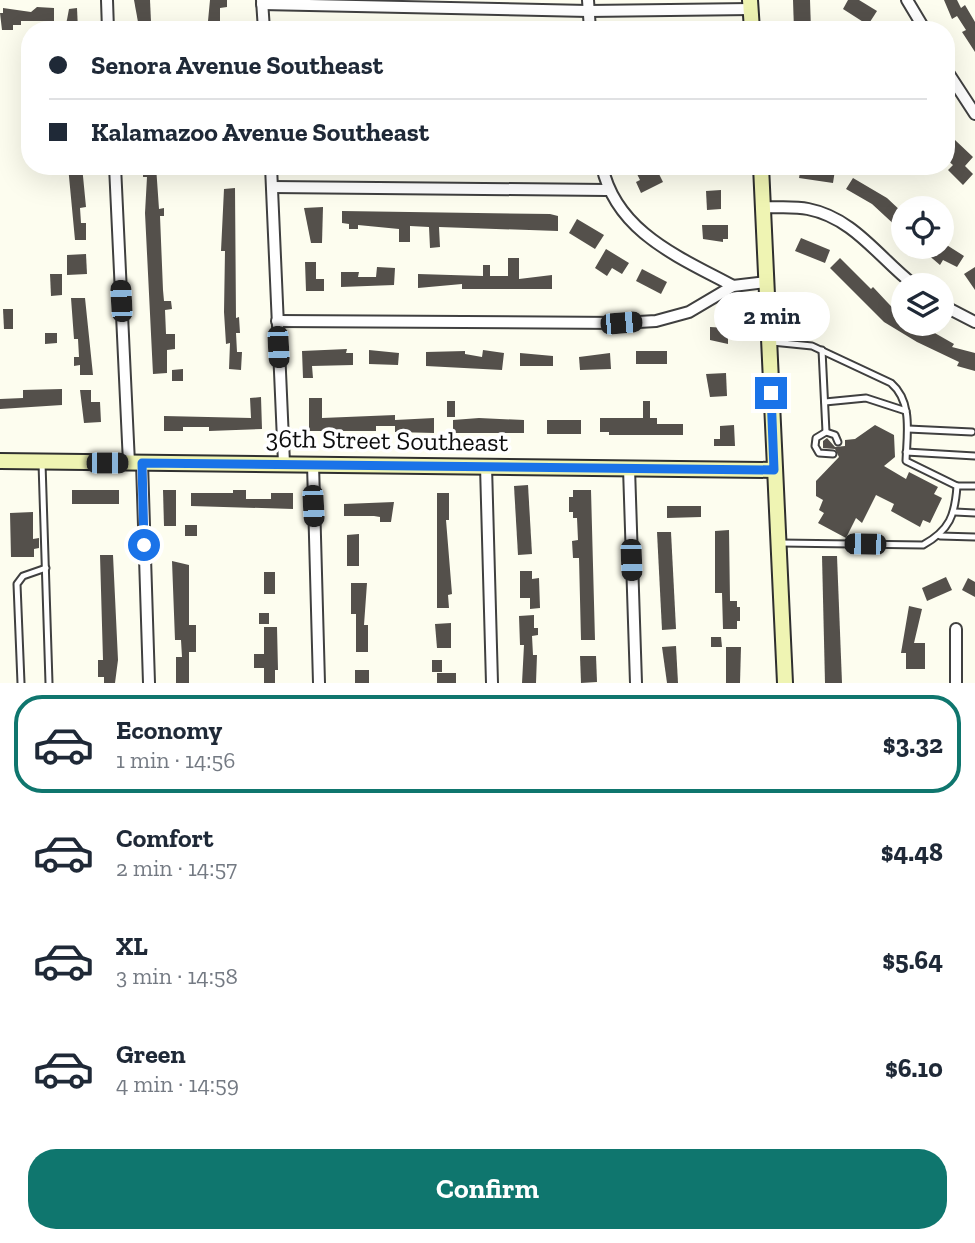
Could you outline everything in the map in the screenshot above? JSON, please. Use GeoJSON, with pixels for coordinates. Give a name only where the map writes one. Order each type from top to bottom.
{"type":"FeatureCollection","features":[{"type":"Feature","properties":{"kind":"street"},"geometry":{"type":"LineString","coordinates":[[107,0],[108,21]]}},
{"type":"Feature","properties":{"kind":"street"},"geometry":{"type":"LineString","coordinates":[[907,0],[920,21]]}},
{"type":"Feature","properties":{"kind":"street"},"geometry":{"type":"LineString","coordinates":[[263,21],[262,2],[750,4]]}},
{"type":"Feature","properties":{"kind":"street"},"geometry":{"type":"LineString","coordinates":[[955,83],[975,114]]}},
{"type":"Feature","properties":{"kind":"street"},"geometry":{"type":"LineString","coordinates":[[116,175],[149,683]]}},
{"type":"Feature","properties":{"kind":"street"},"geometry":{"type":"LineString","coordinates":[[271,175],[284,463]]}},
{"type":"Feature","properties":{"kind":"street"},"geometry":{"type":"LineString","coordinates":[[604,175],[607,190],[623,212],[649,238],[677,259],[733,286]]}},
{"type":"Feature","properties":{"kind":"street"},"geometry":{"type":"LineString","coordinates":[[762,175],[785,683]]}},
{"type":"Feature","properties":{"kind":"street"},"geometry":{"type":"LineString","coordinates":[[272,187],[607,190]]}},
{"type":"Feature","properties":{"kind":"street"},"geometry":{"type":"LineString","coordinates":[[764,207],[806,208],[829,215],[857,232],[901,273]]}},
{"type":"Feature","properties":{"kind":"street"},"geometry":{"type":"LineString","coordinates":[[277,321],[656,321],[690,312],[733,286],[766,282]]}},
{"type":"Feature","properties":{"kind":"street"},"geometry":{"type":"LineString","coordinates":[[954,311],[975,322]]}},
{"type":"Feature","properties":{"kind":"street","name":"36th Street Southeast"},"geometry":{"type":"LineString","coordinates":[[0,461],[774,470]]}},
{"type":"Feature","properties":{"kind":"street"},"geometry":{"type":"LineString","coordinates":[[313,464],[319,683]]}},
{"type":"Feature","properties":{"kind":"street"},"geometry":{"type":"LineString","coordinates":[[486,466],[492,683]]}},
{"type":"Feature","properties":{"kind":"street"},"geometry":{"type":"LineString","coordinates":[[629,468],[636,683]]}},
{"type":"Feature","properties":{"kind":"street"},"geometry":{"type":"LineString","coordinates":[[956,629],[957,683]]}},
{"type":"Feature","properties":{"kind":"lane"},"geometry":{"type":"LineString","coordinates":[[769,342],[800,344],[822,350],[891,383],[901,391],[906,411],[906,461],[957,486],[975,486]]}},
{"type":"Feature","properties":{"kind":"lane"},"geometry":{"type":"LineString","coordinates":[[822,350],[826,432]]}},
{"type":"Feature","properties":{"kind":"lane"},"geometry":{"type":"LineString","coordinates":[[825,401],[866,398],[906,411]]}},
{"type":"Feature","properties":{"kind":"lane"},"geometry":{"type":"LineString","coordinates":[[908,429],[972,432]]}},
{"type":"Feature","properties":{"kind":"lane"},"geometry":{"type":"LineString","coordinates":[[833,454],[823,455],[815,446],[816,438],[826,432],[835,435],[838,442]]}},
{"type":"Feature","properties":{"kind":"lane"},"geometry":{"type":"LineString","coordinates":[[906,452],[975,456]]}},
{"type":"Feature","properties":{"kind":"lane"},"geometry":{"type":"LineString","coordinates":[[42,463],[49,683]]}},
{"type":"Feature","properties":{"kind":"lane"},"geometry":{"type":"LineString","coordinates":[[940,536],[955,512],[957,486]]}},
{"type":"Feature","properties":{"kind":"lane"},"geometry":{"type":"LineString","coordinates":[[955,512],[975,513]]}},
{"type":"Feature","properties":{"kind":"lane"},"geometry":{"type":"LineString","coordinates":[[777,543],[923,545],[940,536],[975,537]]}},
{"type":"Feature","properties":{"kind":"lane"},"geometry":{"type":"LineString","coordinates":[[21,683],[17,584],[23,576],[46,568]]}},
{"type":"Feature","properties":{"kind":"building"},"geometry":{"type":"Polygon","coordinates":[[[134,0],[150,0],[151,21],[138,21],[134,0]]]}},
{"type":"Feature","properties":{"kind":"building"},"geometry":{"type":"Polygon","coordinates":[[[210,0],[227,0],[227,7],[220,8],[220,21],[208,21],[210,0]]]}},
{"type":"Feature","properties":{"kind":"building"},"geometry":{"type":"Polygon","coordinates":[[[793,0],[810,0],[811,21],[794,21],[793,0]]]}},
{"type":"Feature","properties":{"kind":"building"},"geometry":{"type":"Polygon","coordinates":[[[848,0],[859,0],[877,11],[871,21],[862,21],[843,9],[848,0]]]}},
{"type":"Feature","properties":{"kind":"building"},"geometry":{"type":"Polygon","coordinates":[[[944,0],[957,0],[961,8],[965,5],[975,22],[975,52],[962,32],[966,30],[957,16],[952,19],[944,0]]]}},
{"type":"Feature","properties":{"kind":"building"},"geometry":{"type":"Polygon","coordinates":[[[37,7],[54,8],[54,21],[21,21],[21,25],[13,25],[13,30],[2,30],[0,13],[3,13],[3,8],[31,12],[37,7]]]}},
{"type":"Feature","properties":{"kind":"building"},"geometry":{"type":"Polygon","coordinates":[[[77,8],[78,21],[67,21],[69,9],[77,8]]]}},
{"type":"Feature","properties":{"kind":"building"},"geometry":{"type":"Polygon","coordinates":[[[955,140],[973,157],[965,166],[973,174],[963,185],[953,175],[955,140]]]}},
{"type":"Feature","properties":{"kind":"building"},"geometry":{"type":"Polygon","coordinates":[[[69,175],[83,175],[86,207],[80,208],[81,223],[86,223],[86,240],[75,240],[69,175]]]}},
{"type":"Feature","properties":{"kind":"building"},"geometry":{"type":"Polygon","coordinates":[[[157,175],[159,209],[164,208],[164,216],[160,216],[163,290],[164,301],[171,301],[172,309],[165,310],[166,334],[175,334],[175,349],[167,350],[167,373],[153,374],[145,213],[147,177],[143,177],[157,175]]]}},
{"type":"Feature","properties":{"kind":"building"},"geometry":{"type":"Polygon","coordinates":[[[638,175],[660,175],[663,182],[641,193],[636,182],[640,180],[638,175]]]}},
{"type":"Feature","properties":{"kind":"building"},"geometry":{"type":"Polygon","coordinates":[[[800,175],[834,175],[833,183],[799,178],[800,175]]]}},
{"type":"Feature","properties":{"kind":"building"},"geometry":{"type":"Polygon","coordinates":[[[853,178],[887,198],[891,202],[891,222],[872,204],[846,189],[853,178]]]}},
{"type":"Feature","properties":{"kind":"building"},"geometry":{"type":"Polygon","coordinates":[[[235,188],[236,318],[239,317],[240,333],[236,333],[237,352],[242,352],[241,370],[229,369],[230,343],[226,344],[224,312],[225,251],[221,251],[224,189],[235,188]]]}},
{"type":"Feature","properties":{"kind":"building"},"geometry":{"type":"Polygon","coordinates":[[[721,190],[721,209],[707,210],[706,191],[721,190]]]}},
{"type":"Feature","properties":{"kind":"building"},"geometry":{"type":"Polygon","coordinates":[[[323,207],[322,243],[311,243],[304,208],[323,207]]]}},
{"type":"Feature","properties":{"kind":"building"},"geometry":{"type":"Polygon","coordinates":[[[342,211],[550,214],[558,216],[558,231],[439,227],[440,247],[430,248],[429,227],[410,226],[410,242],[399,242],[399,229],[358,225],[358,229],[349,229],[349,224],[342,223],[342,211]]]}},
{"type":"Feature","properties":{"kind":"building"},"geometry":{"type":"Polygon","coordinates":[[[577,219],[604,235],[595,249],[569,233],[577,219]]]}},
{"type":"Feature","properties":{"kind":"building"},"geometry":{"type":"Polygon","coordinates":[[[702,225],[728,225],[728,239],[723,239],[723,242],[703,239],[702,225]]]}},
{"type":"Feature","properties":{"kind":"building"},"geometry":{"type":"Polygon","coordinates":[[[801,238],[830,250],[825,263],[795,251],[801,238]]]}},
{"type":"Feature","properties":{"kind":"building"},"geometry":{"type":"Polygon","coordinates":[[[606,249],[629,263],[622,274],[612,268],[607,276],[595,268],[606,249]]]}},
{"type":"Feature","properties":{"kind":"building"},"geometry":{"type":"Polygon","coordinates":[[[954,250],[964,256],[957,267],[943,260],[940,265],[933,259],[954,259],[954,250]]]}},
{"type":"Feature","properties":{"kind":"building"},"geometry":{"type":"Polygon","coordinates":[[[86,254],[87,274],[67,275],[67,255],[86,254]]]}},
{"type":"Feature","properties":{"kind":"building"},"geometry":{"type":"Polygon","coordinates":[[[508,258],[519,258],[519,279],[552,275],[552,289],[462,289],[462,284],[418,288],[418,274],[483,276],[483,265],[490,265],[490,276],[508,276],[508,258]]]}},
{"type":"Feature","properties":{"kind":"building"},"geometry":{"type":"Polygon","coordinates":[[[840,258],[871,289],[873,287],[891,306],[891,326],[884,322],[830,268],[840,258]]]}},
{"type":"Feature","properties":{"kind":"building"},"geometry":{"type":"Polygon","coordinates":[[[305,262],[316,262],[316,279],[324,279],[324,291],[306,291],[305,262]]]}},
{"type":"Feature","properties":{"kind":"building"},"geometry":{"type":"Polygon","coordinates":[[[377,267],[395,268],[394,285],[341,287],[341,272],[359,272],[358,277],[376,277],[377,267]]]}},
{"type":"Feature","properties":{"kind":"building"},"geometry":{"type":"Polygon","coordinates":[[[975,267],[975,290],[964,274],[975,267]]]}},
{"type":"Feature","properties":{"kind":"building"},"geometry":{"type":"Polygon","coordinates":[[[642,269],[667,282],[661,294],[636,281],[642,269]]]}},
{"type":"Feature","properties":{"kind":"building"},"geometry":{"type":"Polygon","coordinates":[[[50,274],[62,274],[62,295],[51,296],[50,274]]]}},
{"type":"Feature","properties":{"kind":"building"},"geometry":{"type":"Polygon","coordinates":[[[71,298],[85,298],[93,375],[80,375],[80,365],[74,366],[74,357],[79,357],[78,339],[74,339],[71,298]]]}},
{"type":"Feature","properties":{"kind":"building"},"geometry":{"type":"Polygon","coordinates":[[[3,309],[13,309],[13,329],[4,329],[3,309]]]}},
{"type":"Feature","properties":{"kind":"building"},"geometry":{"type":"Polygon","coordinates":[[[710,327],[728,328],[728,344],[710,340],[710,327]]]}},
{"type":"Feature","properties":{"kind":"building"},"geometry":{"type":"Polygon","coordinates":[[[45,333],[57,333],[57,343],[45,344],[45,333]]]}},
{"type":"Feature","properties":{"kind":"building"},"geometry":{"type":"Polygon","coordinates":[[[907,336],[940,336],[954,344],[952,347],[975,353],[975,371],[957,366],[959,362],[907,336]]]}},
{"type":"Feature","properties":{"kind":"building"},"geometry":{"type":"Polygon","coordinates":[[[347,349],[346,353],[353,353],[353,365],[312,366],[313,378],[303,378],[302,351],[347,349]]]}},
{"type":"Feature","properties":{"kind":"building"},"geometry":{"type":"Polygon","coordinates":[[[369,350],[399,353],[398,365],[369,364],[369,350]]]}},
{"type":"Feature","properties":{"kind":"building"},"geometry":{"type":"Polygon","coordinates":[[[483,350],[504,353],[502,370],[426,366],[426,352],[465,351],[465,354],[482,357],[483,350]]]}},
{"type":"Feature","properties":{"kind":"building"},"geometry":{"type":"Polygon","coordinates":[[[636,351],[667,351],[667,364],[636,364],[636,351]]]}},
{"type":"Feature","properties":{"kind":"building"},"geometry":{"type":"Polygon","coordinates":[[[520,353],[553,356],[553,366],[520,366],[520,353]]]}},
{"type":"Feature","properties":{"kind":"building"},"geometry":{"type":"Polygon","coordinates":[[[610,353],[611,369],[580,370],[579,357],[610,353]]]}},
{"type":"Feature","properties":{"kind":"building"},"geometry":{"type":"Polygon","coordinates":[[[183,369],[183,381],[172,381],[172,370],[183,369]]]}},
{"type":"Feature","properties":{"kind":"building"},"geometry":{"type":"Polygon","coordinates":[[[726,373],[727,396],[710,397],[706,374],[726,373]]]}},
{"type":"Feature","properties":{"kind":"building"},"geometry":{"type":"Polygon","coordinates":[[[62,389],[62,405],[0,409],[0,399],[23,398],[23,390],[62,389]]]}},
{"type":"Feature","properties":{"kind":"building"},"geometry":{"type":"Polygon","coordinates":[[[80,390],[91,390],[91,402],[100,402],[101,422],[84,423],[80,390]]]}},
{"type":"Feature","properties":{"kind":"building"},"geometry":{"type":"Polygon","coordinates":[[[261,397],[262,429],[209,431],[209,427],[183,427],[183,431],[164,431],[164,416],[251,418],[250,398],[261,397]]]}},
{"type":"Feature","properties":{"kind":"building"},"geometry":{"type":"Polygon","coordinates":[[[309,398],[322,398],[322,418],[395,415],[395,420],[434,418],[434,433],[395,432],[395,426],[376,426],[376,431],[309,431],[309,398]]]}},
{"type":"Feature","properties":{"kind":"building"},"geometry":{"type":"Polygon","coordinates":[[[447,401],[455,401],[455,417],[447,417],[447,401]]]}},
{"type":"Feature","properties":{"kind":"building"},"geometry":{"type":"Polygon","coordinates":[[[643,401],[650,401],[650,418],[657,418],[657,424],[683,424],[683,435],[609,435],[609,432],[600,432],[600,418],[643,418],[643,401]]]}},
{"type":"Feature","properties":{"kind":"building"},"geometry":{"type":"Polygon","coordinates":[[[453,420],[524,420],[524,433],[453,433],[453,420]]]}},
{"type":"Feature","properties":{"kind":"building"},"geometry":{"type":"Polygon","coordinates":[[[547,420],[581,420],[581,434],[547,434],[547,420]]]}},
{"type":"Feature","properties":{"kind":"building"},"geometry":{"type":"Polygon","coordinates":[[[734,425],[735,446],[714,446],[714,439],[720,439],[720,426],[734,425]]]}},
{"type":"Feature","properties":{"kind":"building"},"geometry":{"type":"Polygon","coordinates":[[[875,425],[894,435],[895,457],[884,466],[906,479],[909,472],[938,487],[934,494],[942,498],[930,523],[923,520],[920,527],[891,511],[894,504],[876,495],[862,523],[856,518],[846,538],[818,523],[824,513],[819,510],[823,500],[816,496],[816,481],[839,457],[835,449],[823,448],[823,441],[827,438],[835,447],[845,446],[845,440],[855,439],[875,425]]]}},
{"type":"Feature","properties":{"kind":"building"},"geometry":{"type":"Polygon","coordinates":[[[528,485],[532,554],[518,555],[514,486],[528,485]]]}},
{"type":"Feature","properties":{"kind":"building"},"geometry":{"type":"Polygon","coordinates":[[[72,490],[119,490],[119,504],[72,504],[72,490]]]}},
{"type":"Feature","properties":{"kind":"building"},"geometry":{"type":"Polygon","coordinates":[[[163,490],[176,490],[176,526],[164,526],[163,490]]]}},
{"type":"Feature","properties":{"kind":"building"},"geometry":{"type":"Polygon","coordinates":[[[233,490],[246,490],[246,499],[271,499],[271,493],[293,493],[293,509],[191,506],[191,493],[233,493],[233,490]]]}},
{"type":"Feature","properties":{"kind":"building"},"geometry":{"type":"Polygon","coordinates":[[[573,490],[591,490],[595,640],[581,640],[579,558],[573,558],[572,541],[578,540],[577,518],[573,518],[573,512],[569,512],[569,497],[573,497],[573,490]]]}},
{"type":"Feature","properties":{"kind":"building"},"geometry":{"type":"Polygon","coordinates":[[[437,493],[449,493],[449,520],[446,520],[452,594],[448,595],[449,608],[437,608],[437,493]]]}},
{"type":"Feature","properties":{"kind":"building"},"geometry":{"type":"Polygon","coordinates":[[[394,502],[391,522],[380,522],[380,517],[374,516],[344,516],[344,504],[394,502]]]}},
{"type":"Feature","properties":{"kind":"building"},"geometry":{"type":"Polygon","coordinates":[[[667,506],[701,506],[701,517],[667,518],[667,506]]]}},
{"type":"Feature","properties":{"kind":"building"},"geometry":{"type":"Polygon","coordinates":[[[33,512],[33,539],[39,538],[39,548],[34,549],[34,557],[11,557],[10,513],[33,512]]]}},
{"type":"Feature","properties":{"kind":"building"},"geometry":{"type":"Polygon","coordinates":[[[185,525],[197,525],[197,536],[185,536],[185,525]]]}},
{"type":"Feature","properties":{"kind":"building"},"geometry":{"type":"Polygon","coordinates":[[[729,530],[730,601],[737,601],[737,607],[740,607],[737,629],[723,629],[722,593],[715,593],[715,531],[729,530]]]}},
{"type":"Feature","properties":{"kind":"building"},"geometry":{"type":"Polygon","coordinates":[[[657,532],[671,532],[676,629],[662,630],[657,532]]]}},
{"type":"Feature","properties":{"kind":"building"},"geometry":{"type":"Polygon","coordinates":[[[359,534],[359,566],[347,566],[347,535],[359,534]]]}},
{"type":"Feature","properties":{"kind":"building"},"geometry":{"type":"Polygon","coordinates":[[[100,555],[113,555],[118,660],[115,683],[104,683],[104,677],[98,677],[98,660],[103,660],[100,555]]]}},
{"type":"Feature","properties":{"kind":"building"},"geometry":{"type":"Polygon","coordinates":[[[822,556],[837,556],[842,683],[825,683],[822,556]]]}},
{"type":"Feature","properties":{"kind":"building"},"geometry":{"type":"Polygon","coordinates":[[[172,561],[189,565],[189,625],[196,625],[196,652],[189,652],[189,683],[176,683],[176,657],[182,657],[181,640],[175,640],[172,561]]]}},
{"type":"Feature","properties":{"kind":"building"},"geometry":{"type":"Polygon","coordinates":[[[520,571],[532,571],[532,579],[539,578],[540,608],[530,609],[530,598],[520,598],[520,571]]]}},
{"type":"Feature","properties":{"kind":"building"},"geometry":{"type":"Polygon","coordinates":[[[264,572],[275,572],[275,594],[264,594],[264,572]]]}},
{"type":"Feature","properties":{"kind":"building"},"geometry":{"type":"Polygon","coordinates":[[[946,577],[952,590],[927,601],[922,588],[946,577]]]}},
{"type":"Feature","properties":{"kind":"building"},"geometry":{"type":"Polygon","coordinates":[[[968,578],[975,582],[975,597],[962,590],[968,578]]]}},
{"type":"Feature","properties":{"kind":"building"},"geometry":{"type":"Polygon","coordinates":[[[351,583],[367,583],[364,625],[368,625],[368,652],[356,652],[356,614],[351,614],[351,583]]]}},
{"type":"Feature","properties":{"kind":"building"},"geometry":{"type":"Polygon","coordinates":[[[909,606],[922,609],[914,643],[925,643],[925,669],[906,669],[906,653],[901,653],[909,606]]]}},
{"type":"Feature","properties":{"kind":"building"},"geometry":{"type":"Polygon","coordinates":[[[259,613],[269,613],[269,624],[259,624],[259,613]]]}},
{"type":"Feature","properties":{"kind":"building"},"geometry":{"type":"Polygon","coordinates":[[[534,615],[534,628],[538,628],[538,635],[532,636],[533,655],[537,655],[536,683],[522,683],[524,645],[520,645],[519,616],[534,615]]]}},
{"type":"Feature","properties":{"kind":"building"},"geometry":{"type":"Polygon","coordinates":[[[451,623],[451,648],[437,648],[435,624],[451,623]]]}},
{"type":"Feature","properties":{"kind":"building"},"geometry":{"type":"Polygon","coordinates":[[[264,627],[277,627],[278,670],[275,670],[275,683],[264,683],[264,668],[254,668],[254,654],[264,654],[264,627]]]}},
{"type":"Feature","properties":{"kind":"building"},"geometry":{"type":"Polygon","coordinates":[[[711,637],[721,637],[722,647],[711,647],[711,637]]]}},
{"type":"Feature","properties":{"kind":"building"},"geometry":{"type":"Polygon","coordinates":[[[676,646],[678,683],[667,683],[662,647],[676,646]]]}},
{"type":"Feature","properties":{"kind":"building"},"geometry":{"type":"Polygon","coordinates":[[[726,647],[741,647],[740,683],[726,683],[726,647]]]}},
{"type":"Feature","properties":{"kind":"building"},"geometry":{"type":"Polygon","coordinates":[[[580,656],[596,656],[597,682],[581,683],[580,656]]]}},
{"type":"Feature","properties":{"kind":"building"},"geometry":{"type":"Polygon","coordinates":[[[432,660],[442,660],[442,672],[432,672],[432,660]]]}},
{"type":"Feature","properties":{"kind":"building"},"geometry":{"type":"Polygon","coordinates":[[[355,670],[369,670],[369,683],[355,683],[355,670]]]}},
{"type":"Feature","properties":{"kind":"building"},"geometry":{"type":"Polygon","coordinates":[[[437,673],[456,673],[456,683],[437,683],[437,673]]]}},
{"type":"Feature","properties":{"kind":"route"},"geometry":{"type":"LineString","coordinates":[[144,545],[142,463],[774,470],[771,393]]}}]}
